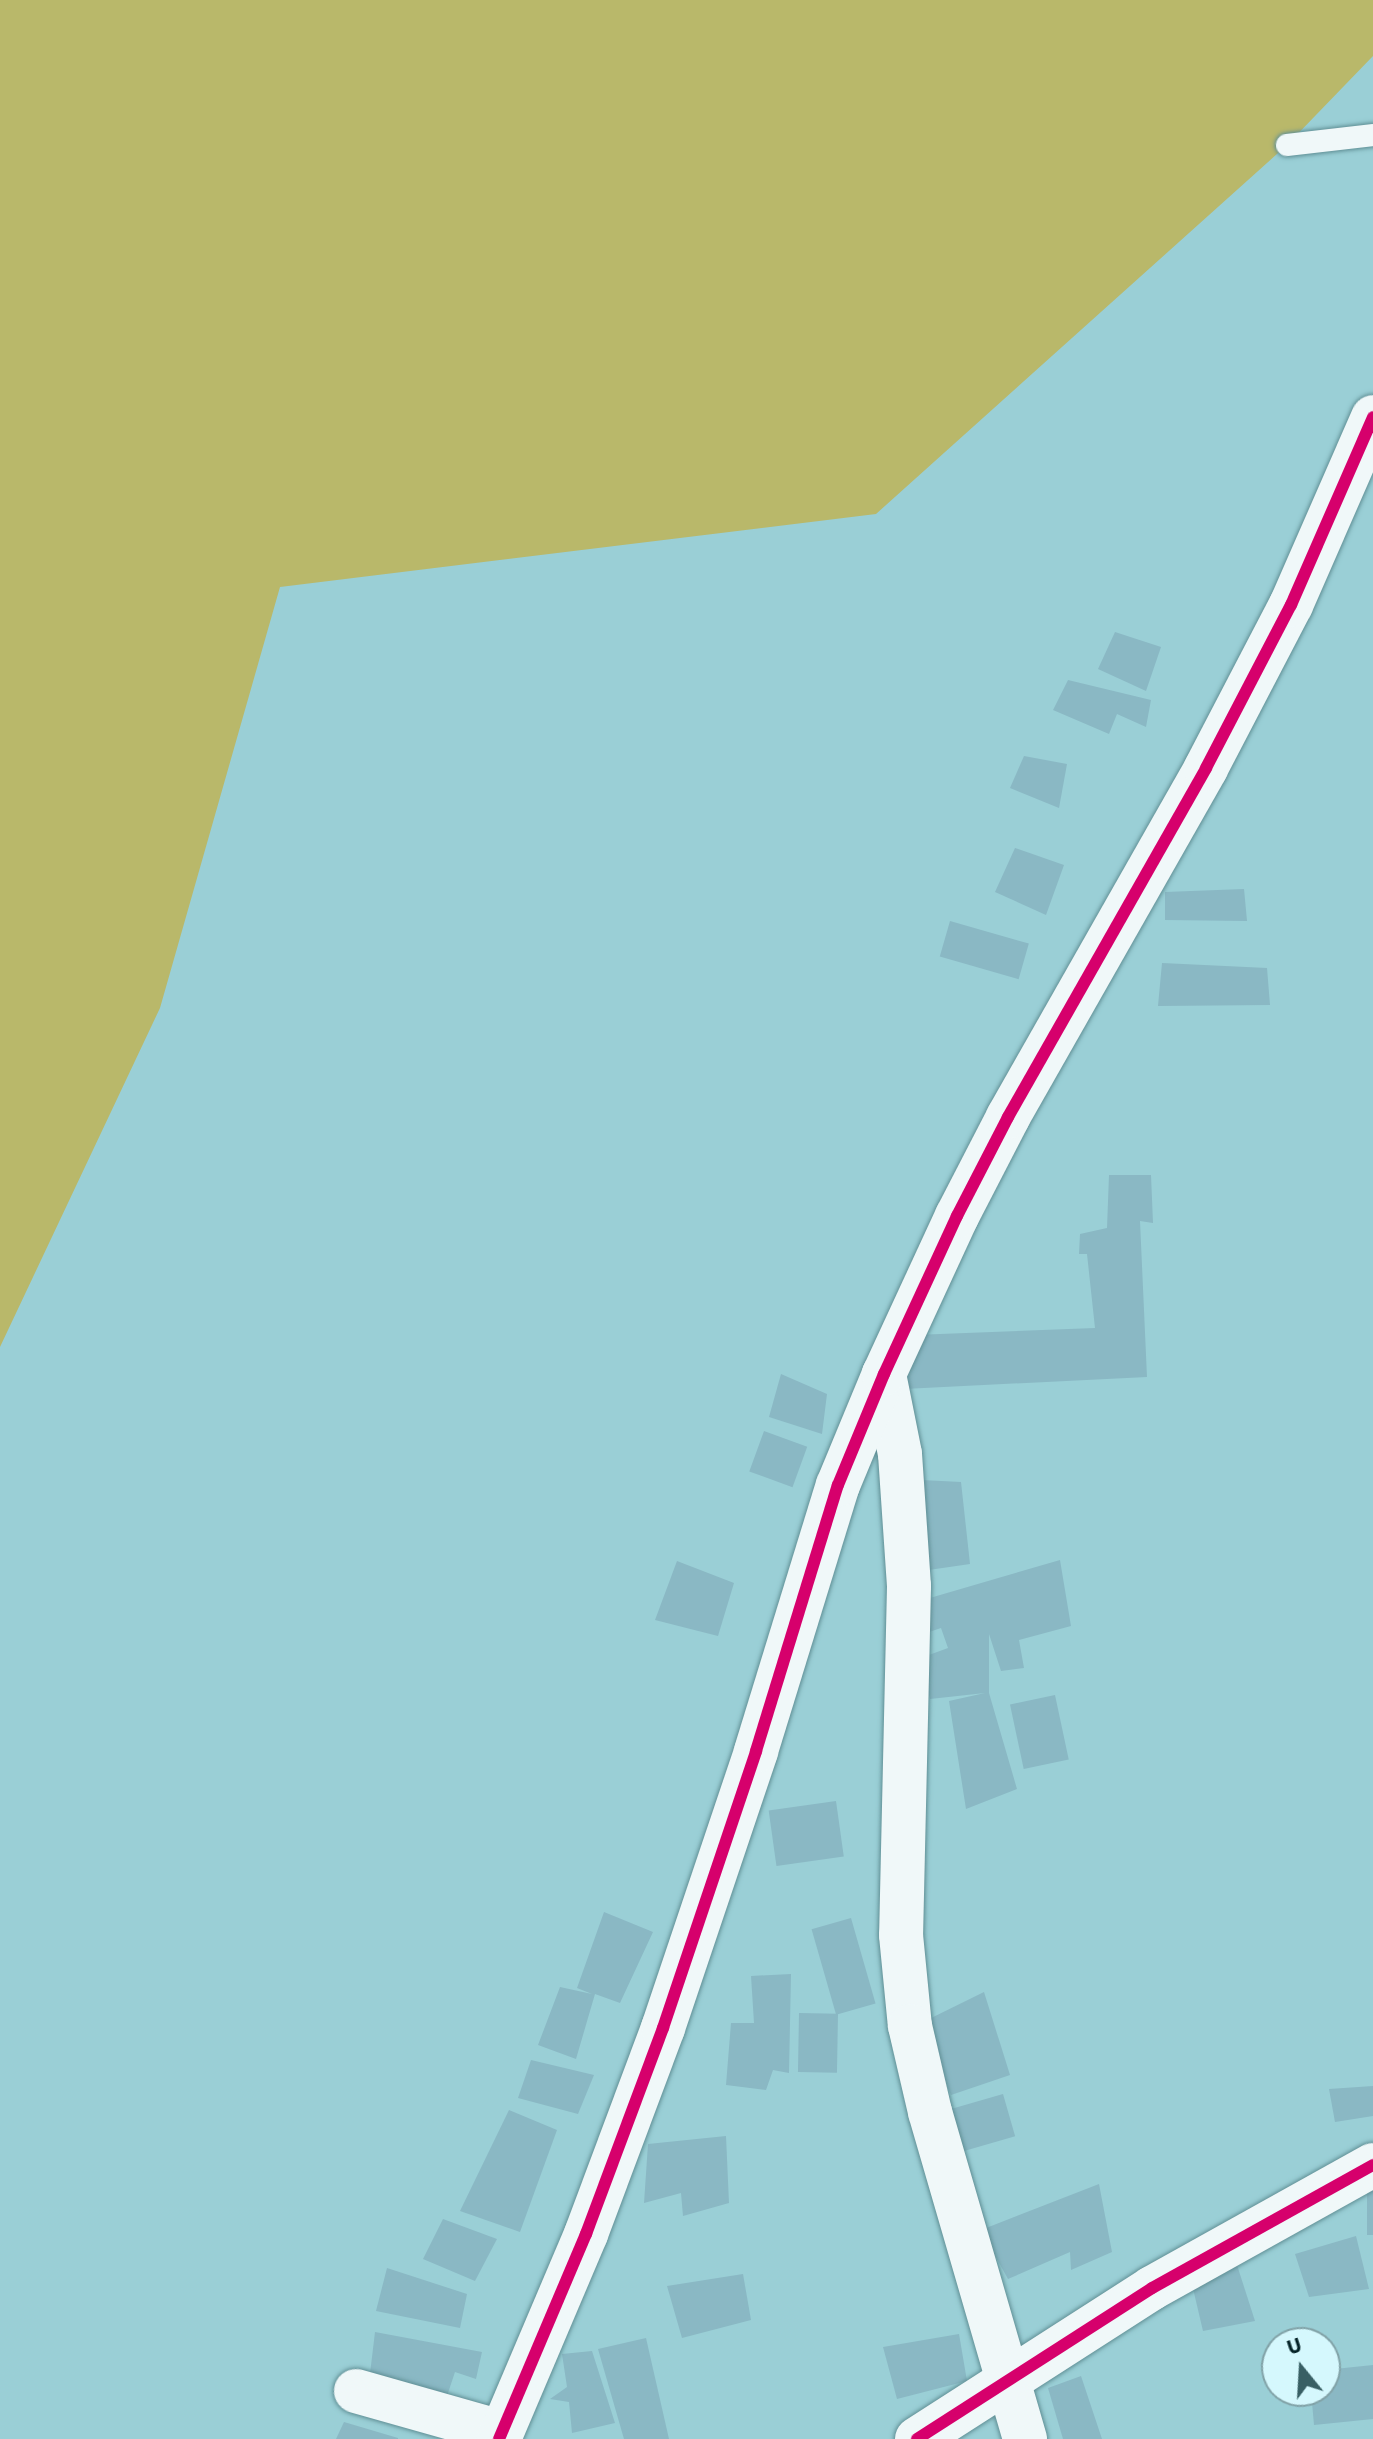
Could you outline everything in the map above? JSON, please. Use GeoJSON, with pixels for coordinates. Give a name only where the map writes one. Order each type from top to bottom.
{"type":"FeatureCollection","features":[{"type":"Feature","properties":{"kind":"street"},"geometry":{"type":"LineString","coordinates":[[356,2391],[500,2435],[586,2234],[663,2028],[756,1751],[838,1485],[884,1374],[957,1216],[1008,1117],[1206,768],[1291,605],[1373,417]]}},
{"type":"Feature","properties":{"kind":"street"},"geometry":{"type":"LineString","coordinates":[[884,1374],[900,1454],[909,1586],[901,1935],[910,2026],[930,2112],[1025,2439]]}},
{"type":"Feature","properties":{"kind":"street"},"geometry":{"type":"LineString","coordinates":[[917,2439],[1152,2288],[1373,2165]]}},
{"type":"Feature","properties":{"kind":"lane"},"geometry":{"type":"LineString","coordinates":[[1287,145],[1373,135]]}},
{"type":"Feature","properties":{"kind":"shaded area"},"geometry":{"type":"Polygon","coordinates":[[[0,0],[1373,0],[1373,56],[1287,145],[876,514],[280,587],[160,1008],[0,1347],[0,0]]]}},
{"type":"Feature","properties":{"kind":"building"},"geometry":{"type":"Polygon","coordinates":[[[1115,632],[1161,647],[1146,691],[1098,669],[1115,632]]]}},
{"type":"Feature","properties":{"kind":"building"},"geometry":{"type":"Polygon","coordinates":[[[1068,680],[1151,700],[1146,727],[1117,714],[1109,734],[1053,710],[1068,680]]]}},
{"type":"Feature","properties":{"kind":"building"},"geometry":{"type":"Polygon","coordinates":[[[1024,756],[1067,764],[1059,808],[1010,788],[1024,756]]]}},
{"type":"Feature","properties":{"kind":"building"},"geometry":{"type":"Polygon","coordinates":[[[1015,848],[1064,865],[1046,915],[995,892],[1015,848]]]}},
{"type":"Feature","properties":{"kind":"building"},"geometry":{"type":"Polygon","coordinates":[[[1244,889],[1247,921],[1165,920],[1165,892],[1244,889]]]}},
{"type":"Feature","properties":{"kind":"building"},"geometry":{"type":"Polygon","coordinates":[[[950,921],[1029,944],[1019,979],[940,957],[950,921]]]}},
{"type":"Feature","properties":{"kind":"building"},"geometry":{"type":"Polygon","coordinates":[[[1162,963],[1267,968],[1270,1005],[1158,1006],[1162,963]]]}},
{"type":"Feature","properties":{"kind":"building"},"geometry":{"type":"Polygon","coordinates":[[[1109,1175],[1151,1175],[1153,1223],[1140,1221],[1147,1377],[904,1389],[914,1335],[1095,1328],[1087,1254],[1079,1254],[1080,1234],[1107,1228],[1109,1175]]]}},
{"type":"Feature","properties":{"kind":"building"},"geometry":{"type":"Polygon","coordinates":[[[781,1374],[827,1394],[822,1434],[769,1417],[781,1374]]]}},
{"type":"Feature","properties":{"kind":"building"},"geometry":{"type":"Polygon","coordinates":[[[764,1431],[807,1447],[793,1487],[749,1471],[764,1431]]]}},
{"type":"Feature","properties":{"kind":"building"},"geometry":{"type":"Polygon","coordinates":[[[922,1480],[961,1482],[970,1564],[915,1572],[922,1480]]]}},
{"type":"Feature","properties":{"kind":"building"},"geometry":{"type":"Polygon","coordinates":[[[1060,1560],[1071,1626],[1019,1640],[1024,1668],[1001,1671],[989,1634],[989,1693],[1017,1789],[966,1809],[949,1701],[985,1693],[930,1699],[918,1659],[948,1648],[941,1628],[929,1632],[923,1600],[1060,1560]]]}},
{"type":"Feature","properties":{"kind":"building"},"geometry":{"type":"Polygon","coordinates":[[[677,1561],[734,1583],[718,1636],[655,1620],[677,1561]]]}},
{"type":"Feature","properties":{"kind":"building"},"geometry":{"type":"Polygon","coordinates":[[[1055,1695],[1069,1760],[1024,1769],[1010,1705],[1055,1695]]]}},
{"type":"Feature","properties":{"kind":"building"},"geometry":{"type":"Polygon","coordinates":[[[836,1801],[844,1856],[776,1866],[769,1810],[836,1801]]]}},
{"type":"Feature","properties":{"kind":"building"},"geometry":{"type":"Polygon","coordinates":[[[604,1912],[653,1932],[620,2003],[595,1994],[576,2059],[538,2045],[560,1987],[592,1994],[577,1988],[604,1912]]]}},
{"type":"Feature","properties":{"kind":"building"},"geometry":{"type":"Polygon","coordinates":[[[851,1918],[876,2004],[836,2015],[812,1929],[851,1918]]]}},
{"type":"Feature","properties":{"kind":"building"},"geometry":{"type":"Polygon","coordinates":[[[791,1974],[789,2073],[773,2070],[766,2090],[726,2085],[731,2023],[754,2023],[751,1976],[791,1974]]]}},
{"type":"Feature","properties":{"kind":"building"},"geometry":{"type":"Polygon","coordinates":[[[984,1992],[1010,2075],[951,2095],[921,2023],[984,1992]]]}},
{"type":"Feature","properties":{"kind":"building"},"geometry":{"type":"Polygon","coordinates":[[[799,2013],[838,2014],[837,2073],[798,2072],[799,2013]]]}},
{"type":"Feature","properties":{"kind":"building"},"geometry":{"type":"Polygon","coordinates":[[[531,2060],[594,2075],[578,2114],[518,2098],[531,2060]]]}},
{"type":"Feature","properties":{"kind":"building"},"geometry":{"type":"Polygon","coordinates":[[[1373,2086],[1373,2116],[1335,2122],[1329,2089],[1373,2086]]]}},
{"type":"Feature","properties":{"kind":"building"},"geometry":{"type":"Polygon","coordinates":[[[1003,2094],[1015,2136],[963,2151],[951,2109],[1003,2094]]]}},
{"type":"Feature","properties":{"kind":"building"},"geometry":{"type":"Polygon","coordinates":[[[509,2110],[557,2130],[520,2232],[460,2211],[509,2110]]]}},
{"type":"Feature","properties":{"kind":"building"},"geometry":{"type":"Polygon","coordinates":[[[726,2136],[729,2203],[683,2216],[681,2193],[644,2203],[648,2144],[726,2136]]]}},
{"type":"Feature","properties":{"kind":"building"},"geometry":{"type":"Polygon","coordinates":[[[1367,2182],[1373,2182],[1373,2235],[1367,2235],[1367,2182]]]}},
{"type":"Feature","properties":{"kind":"building"},"geometry":{"type":"Polygon","coordinates":[[[1099,2184],[1112,2252],[1071,2270],[1070,2252],[1008,2279],[981,2230],[1099,2184]]]}},
{"type":"Feature","properties":{"kind":"building"},"geometry":{"type":"Polygon","coordinates":[[[443,2219],[497,2239],[475,2281],[423,2259],[443,2219]]]}},
{"type":"Feature","properties":{"kind":"building"},"geometry":{"type":"Polygon","coordinates":[[[1356,2236],[1369,2289],[1309,2297],[1295,2254],[1356,2236]]]}},
{"type":"Feature","properties":{"kind":"building"},"geometry":{"type":"Polygon","coordinates":[[[1237,2265],[1255,2321],[1203,2331],[1191,2280],[1237,2265]]]}},
{"type":"Feature","properties":{"kind":"building"},"geometry":{"type":"Polygon","coordinates":[[[387,2268],[467,2294],[460,2328],[376,2311],[387,2268]]]}},
{"type":"Feature","properties":{"kind":"building"},"geometry":{"type":"Polygon","coordinates":[[[743,2274],[751,2320],[682,2338],[667,2286],[743,2274]]]}},
{"type":"Feature","properties":{"kind":"building"},"geometry":{"type":"Polygon","coordinates":[[[375,2332],[482,2352],[476,2379],[455,2372],[445,2402],[369,2382],[375,2332]]]}},
{"type":"Feature","properties":{"kind":"building"},"geometry":{"type":"Polygon","coordinates":[[[959,2334],[967,2381],[897,2399],[883,2347],[959,2334]]]}},
{"type":"Feature","properties":{"kind":"building"},"geometry":{"type":"Polygon","coordinates":[[[646,2338],[669,2439],[624,2439],[598,2349],[646,2338]]]}},
{"type":"Feature","properties":{"kind":"building"},"geometry":{"type":"Polygon","coordinates":[[[592,2351],[615,2423],[572,2433],[569,2402],[550,2399],[567,2387],[562,2354],[592,2351]]]}},
{"type":"Feature","properties":{"kind":"building"},"geometry":{"type":"Polygon","coordinates":[[[1373,2365],[1373,2419],[1314,2425],[1312,2407],[1341,2407],[1341,2368],[1373,2365]]]}},
{"type":"Feature","properties":{"kind":"building"},"geometry":{"type":"Polygon","coordinates":[[[1081,2376],[1102,2439],[1063,2439],[1048,2388],[1081,2376]]]}},
{"type":"Feature","properties":{"kind":"building"},"geometry":{"type":"Polygon","coordinates":[[[344,2422],[398,2438],[398,2439],[336,2439],[344,2422]]]}},
{"type":"Feature","properties":{"kind":"cycle path"},"geometry":{"type":"LineString","coordinates":[[499,2439],[586,2234],[663,2028],[756,1751],[838,1485],[884,1374],[957,1216],[1008,1117],[1206,768],[1291,605],[1373,417]]}},
{"type":"Feature","properties":{"kind":"cycle path"},"geometry":{"type":"LineString","coordinates":[[917,2439],[1152,2288],[1373,2165]]}}]}
